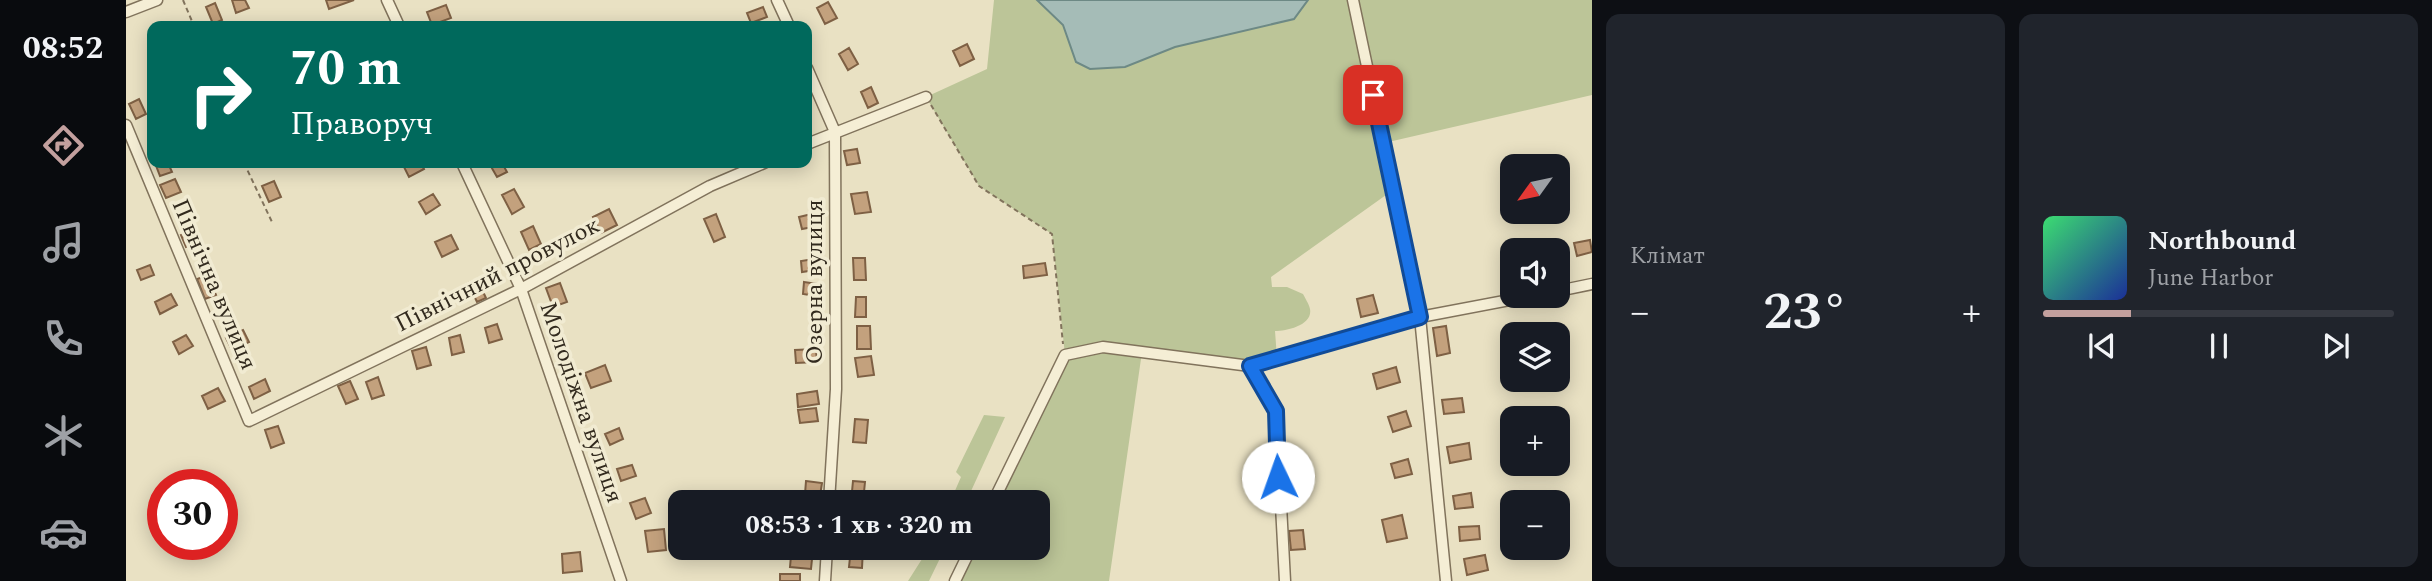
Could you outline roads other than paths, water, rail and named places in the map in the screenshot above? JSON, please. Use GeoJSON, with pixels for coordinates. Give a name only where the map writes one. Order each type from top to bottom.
{"type":"FeatureCollection","features":[{"type":"Feature","properties":{"kind":"street"},"geometry":{"type":"LineString","coordinates":[[126,12],[157,0]]}},
{"type":"Feature","properties":{"kind":"street"},"geometry":{"type":"LineString","coordinates":[[387,0],[397,21]]}},
{"type":"Feature","properties":{"kind":"street"},"geometry":{"type":"LineString","coordinates":[[777,0],[787,21]]}},
{"type":"Feature","properties":{"kind":"street"},"geometry":{"type":"LineString","coordinates":[[1353,1],[1420,317],[1446,581]]}},
{"type":"Feature","properties":{"kind":"street","name":"Озерна вулиця"},"geometry":{"type":"LineString","coordinates":[[812,79],[835,132],[836,388],[830,490]]}},
{"type":"Feature","properties":{"kind":"street"},"geometry":{"type":"LineString","coordinates":[[812,142],[926,97]]}},
{"type":"Feature","properties":{"kind":"street","name":"Північна вулиця"},"geometry":{"type":"LineString","coordinates":[[126,125],[249,421]]}},
{"type":"Feature","properties":{"kind":"street","name":"Молодіжна вулиця"},"geometry":{"type":"LineString","coordinates":[[464,168],[520,289],[621,581]]}},
{"type":"Feature","properties":{"kind":"street","name":"Північний провулок"},"geometry":{"type":"LineString","coordinates":[[249,421],[520,289],[710,186],[752,168]]}},
{"type":"Feature","properties":{"kind":"street"},"geometry":{"type":"LineString","coordinates":[[1570,289],[1592,284]]}},
{"type":"Feature","properties":{"kind":"street"},"geometry":{"type":"LineString","coordinates":[[999,490],[1065,355],[1103,347],[1250,366],[1420,317],[1500,302]]}},
{"type":"Feature","properties":{"kind":"street"},"geometry":{"type":"LineString","coordinates":[[1250,366],[1276,411],[1285,581]]}},
{"type":"Feature","properties":{"kind":"street"},"geometry":{"type":"LineString","coordinates":[[825,581],[826,560]]}},
{"type":"Feature","properties":{"kind":"street"},"geometry":{"type":"LineString","coordinates":[[954,581],[965,560]]}},
{"type":"Feature","properties":{"kind":"water"},"geometry":{"type":"Polygon","coordinates":[[[1037,0],[1308,0],[1294,19],[1175,47],[1125,67],[1090,69],[1076,62],[1063,25],[1037,0]]]}}]}
